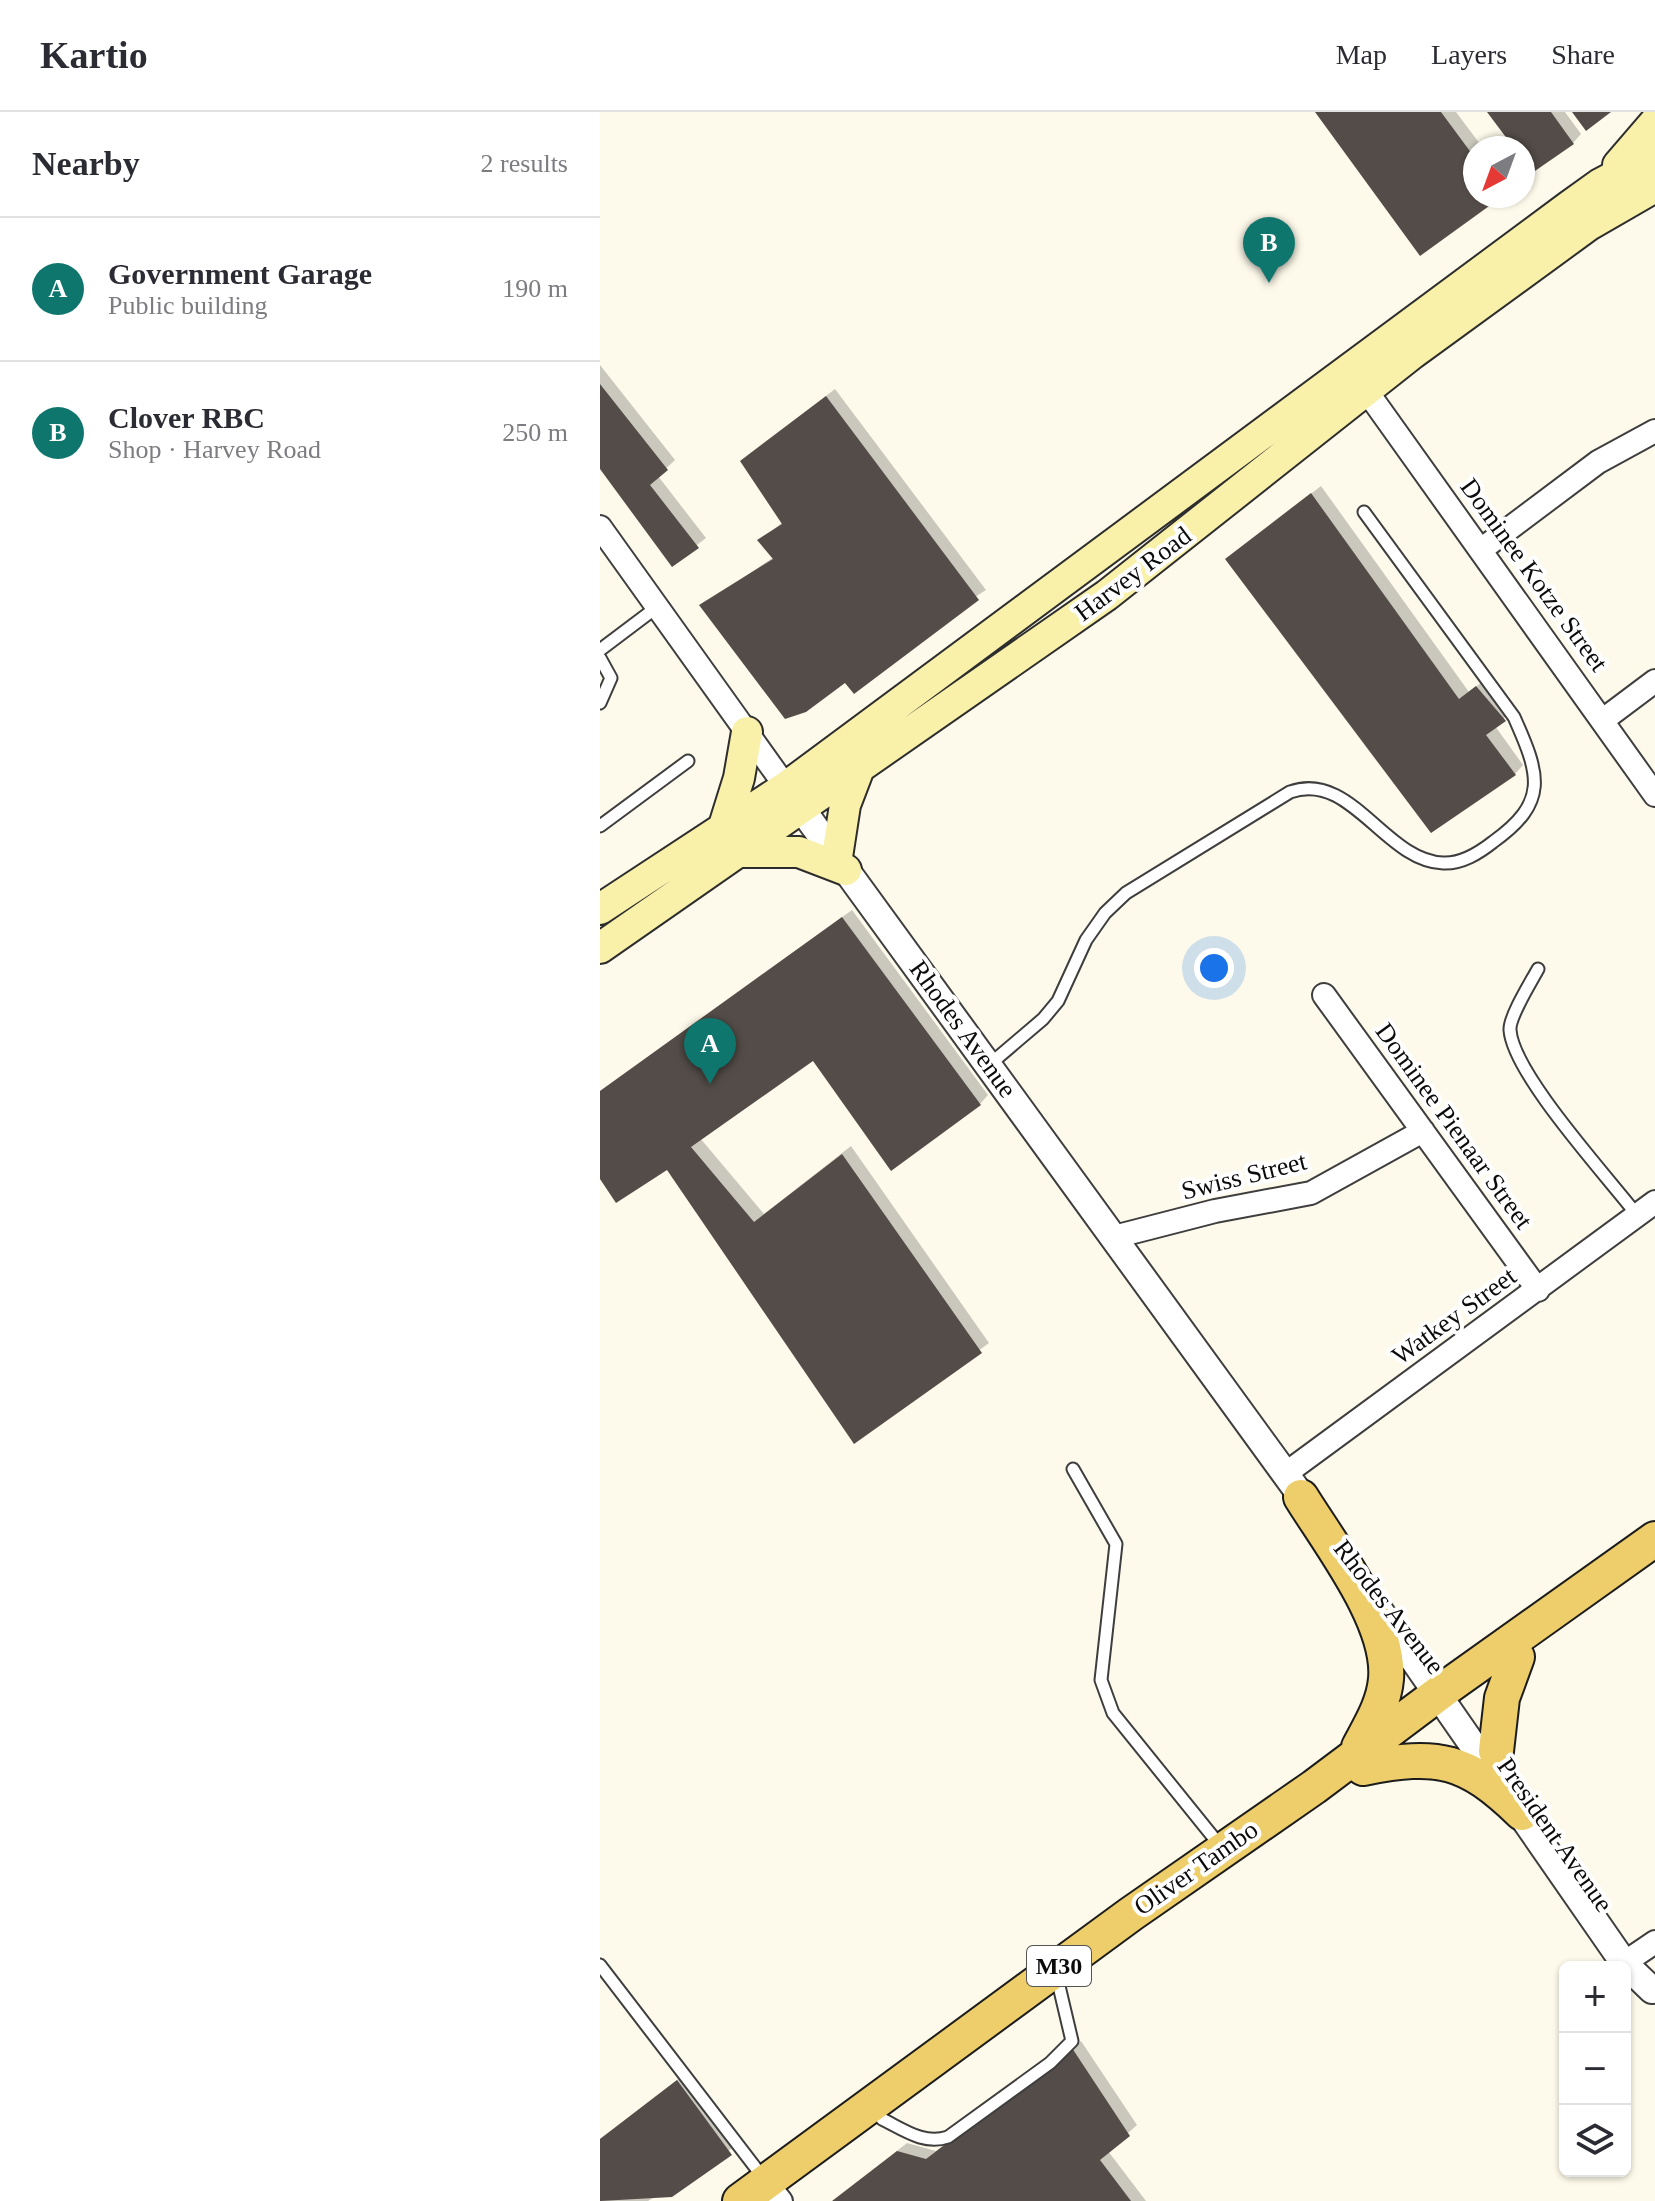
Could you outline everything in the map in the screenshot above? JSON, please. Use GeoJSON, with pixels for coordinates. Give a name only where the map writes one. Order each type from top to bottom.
{"type":"FeatureCollection","features":[{"type":"Feature","properties":{"kind":"main road"},"geometry":{"type":"LineString","coordinates":[[1600,184],[1655,122]]}},
{"type":"Feature","properties":{"kind":"main road","name":"Harvey Road"},"geometry":{"type":"LineString","coordinates":[[600,948],[740,852],[794,799],[1359,380],[1600,184],[1655,155]]}},
{"type":"Feature","properties":{"kind":"main road","name":"Harvey Road"},"geometry":{"type":"LineString","coordinates":[[600,909],[724,826],[858,771],[1178,542],[1359,380],[1589,225],[1655,187]]}},
{"type":"Feature","properties":{"kind":"main road"},"geometry":{"type":"LineString","coordinates":[[724,826],[739,778],[747,732]]}},
{"type":"Feature","properties":{"kind":"main road"},"geometry":{"type":"LineString","coordinates":[[740,852],[799,852],[842,864],[845,805],[858,771]]}},
{"type":"Feature","properties":{"kind":"main road"},"geometry":{"type":"LineString","coordinates":[[1293,1485],[1361,1596],[1384,1652],[1383,1698],[1359,1761],[1435,1760],[1469,1770],[1493,1786],[1522,1813]]}},
{"type":"Feature","properties":{"kind":"main road","name":"Oliver Tambo"},"geometry":{"type":"LineString","coordinates":[[767,2196],[1136,1919],[1448,1696],[1655,1539]]}},
{"type":"Feature","properties":{"kind":"main road","name":"Oliver Tambo"},"geometry":{"type":"LineString","coordinates":[[1448,1696],[1517,1657],[1655,1556]]}},
{"type":"Feature","properties":{"kind":"main road"},"geometry":{"type":"LineString","coordinates":[[1496,1751],[1502,1698],[1517,1657]]}},
{"type":"Feature","properties":{"kind":"main road","name":"Oliver Tambo"},"geometry":{"type":"LineString","coordinates":[[767,2196],[882,2119],[1059,1986],[1224,1849],[1359,1761]]}},
{"type":"Feature","properties":{"kind":"street","name":"Dominee Kotze Street"},"geometry":{"type":"LineString","coordinates":[[1359,380],[1655,795]]}},
{"type":"Feature","properties":{"kind":"street"},"geometry":{"type":"LineString","coordinates":[[1482,549],[1598,462],[1655,431]]}},
{"type":"Feature","properties":{"kind":"street","name":"Rhodes Avenue"},"geometry":{"type":"LineString","coordinates":[[600,527],[794,799],[1327,1529],[1337,1550],[1448,1696]]}},
{"type":"Feature","properties":{"kind":"street"},"geometry":{"type":"LineString","coordinates":[[1603,720],[1655,681]]}},
{"type":"Feature","properties":{"kind":"street","name":"Dominee Pienaar Street"},"geometry":{"type":"LineString","coordinates":[[1324,995],[1538,1290]]}},
{"type":"Feature","properties":{"kind":"street","name":"Swiss Street"},"geometry":{"type":"LineString","coordinates":[[1114,1237],[1311,1193],[1423,1131]]}},
{"type":"Feature","properties":{"kind":"street","name":"Watkey Street"},"geometry":{"type":"LineString","coordinates":[[1293,1485],[1538,1290],[1646,1209]]}},
{"type":"Feature","properties":{"kind":"street","name":"President Avenue"},"geometry":{"type":"LineString","coordinates":[[1448,1696],[1496,1751],[1639,1953],[1653,1993]]}},
{"type":"Feature","properties":{"kind":"street","name":"President Avenue"},"geometry":{"type":"LineString","coordinates":[[1448,1696],[1522,1813],[1639,1953]]}},
{"type":"Feature","properties":{"kind":"lane"},"geometry":{"type":"LineString","coordinates":[[989,1065],[1043,1019],[1058,1001],[1086,940],[1105,913],[1126,893],[1290,792],[1307,787],[1327,791],[1399,843],[1442,863],[1461,861],[1482,851],[1521,822],[1532,803],[1535,780],[1530,752],[1514,717],[1364,512]]}},
{"type":"Feature","properties":{"kind":"lane"},"geometry":{"type":"LineString","coordinates":[[600,650],[657,607]]}},
{"type":"Feature","properties":{"kind":"lane"},"geometry":{"type":"LineString","coordinates":[[600,658],[611,678],[600,703]]}},
{"type":"Feature","properties":{"kind":"lane"},"geometry":{"type":"LineString","coordinates":[[600,826],[688,761]]}},
{"type":"Feature","properties":{"kind":"lane"},"geometry":{"type":"LineString","coordinates":[[1538,969],[1509,1026],[1514,1049],[1529,1077],[1646,1209]]}},
{"type":"Feature","properties":{"kind":"lane"},"geometry":{"type":"LineString","coordinates":[[1073,1469],[1116,1544],[1101,1680],[1113,1713],[1224,1849]]}},
{"type":"Feature","properties":{"kind":"lane"},"geometry":{"type":"LineString","coordinates":[[600,1965],[767,2196]]}},
{"type":"Feature","properties":{"kind":"lane"},"geometry":{"type":"LineString","coordinates":[[882,2119],[924,2139],[935,2141],[948,2137],[1050,2063],[1072,2041],[1059,1986]]}},
{"type":"Feature","properties":{"kind":"building"},"geometry":{"type":"Polygon","coordinates":[[[1315,112],[1441,112],[1463,142],[1463,208],[1486,208],[1420,256],[1315,112]]]}},
{"type":"Feature","properties":{"kind":"building"},"geometry":{"type":"Polygon","coordinates":[[[1487,112],[1551,112],[1574,144],[1535,171],[1535,136],[1505,136],[1487,112]]]}},
{"type":"Feature","properties":{"kind":"building"},"geometry":{"type":"Polygon","coordinates":[[[1572,112],[1611,112],[1586,131],[1572,112]]]}},
{"type":"Feature","properties":{"kind":"building"},"geometry":{"type":"Polygon","coordinates":[[[600,384],[668,470],[650,485],[699,548],[672,567],[600,469],[600,384]]]}},
{"type":"Feature","properties":{"kind":"building"},"geometry":{"type":"Polygon","coordinates":[[[826,396],[979,600],[854,694],[845,683],[806,712],[785,719],[699,605],[773,559],[757,540],[782,524],[740,461],[826,396]]]}},
{"type":"Feature","properties":{"kind":"building"},"geometry":{"type":"Polygon","coordinates":[[[1311,493],[1459,699],[1476,686],[1506,721],[1486,735],[1516,775],[1431,833],[1225,559],[1311,493]]]}},
{"type":"Feature","properties":{"kind":"building"},"geometry":{"type":"Polygon","coordinates":[[[842,917],[981,1105],[891,1171],[813,1061],[691,1147],[754,1222],[842,1154],[982,1353],[854,1444],[667,1170],[616,1203],[600,1179],[600,1091],[842,917]]]}},
{"type":"Feature","properties":{"kind":"building"},"geometry":{"type":"Polygon","coordinates":[[[1072,2048],[1130,2136],[1100,2160],[1131,2201],[832,2201],[897,2151],[926,2159],[1072,2048]]]}},
{"type":"Feature","properties":{"kind":"building"},"geometry":{"type":"Polygon","coordinates":[[[677,2080],[732,2155],[672,2197],[600,2201],[600,2139],[677,2080]]]}},
{"type":"Feature","properties":{"kind":"place","name":"Clover RBC"},"geometry":{"type":"Point","coordinates":[1269,283]}},
{"type":"Feature","properties":{"kind":"place","name":"Government Garage"},"geometry":{"type":"Point","coordinates":[710,1084]}}]}
